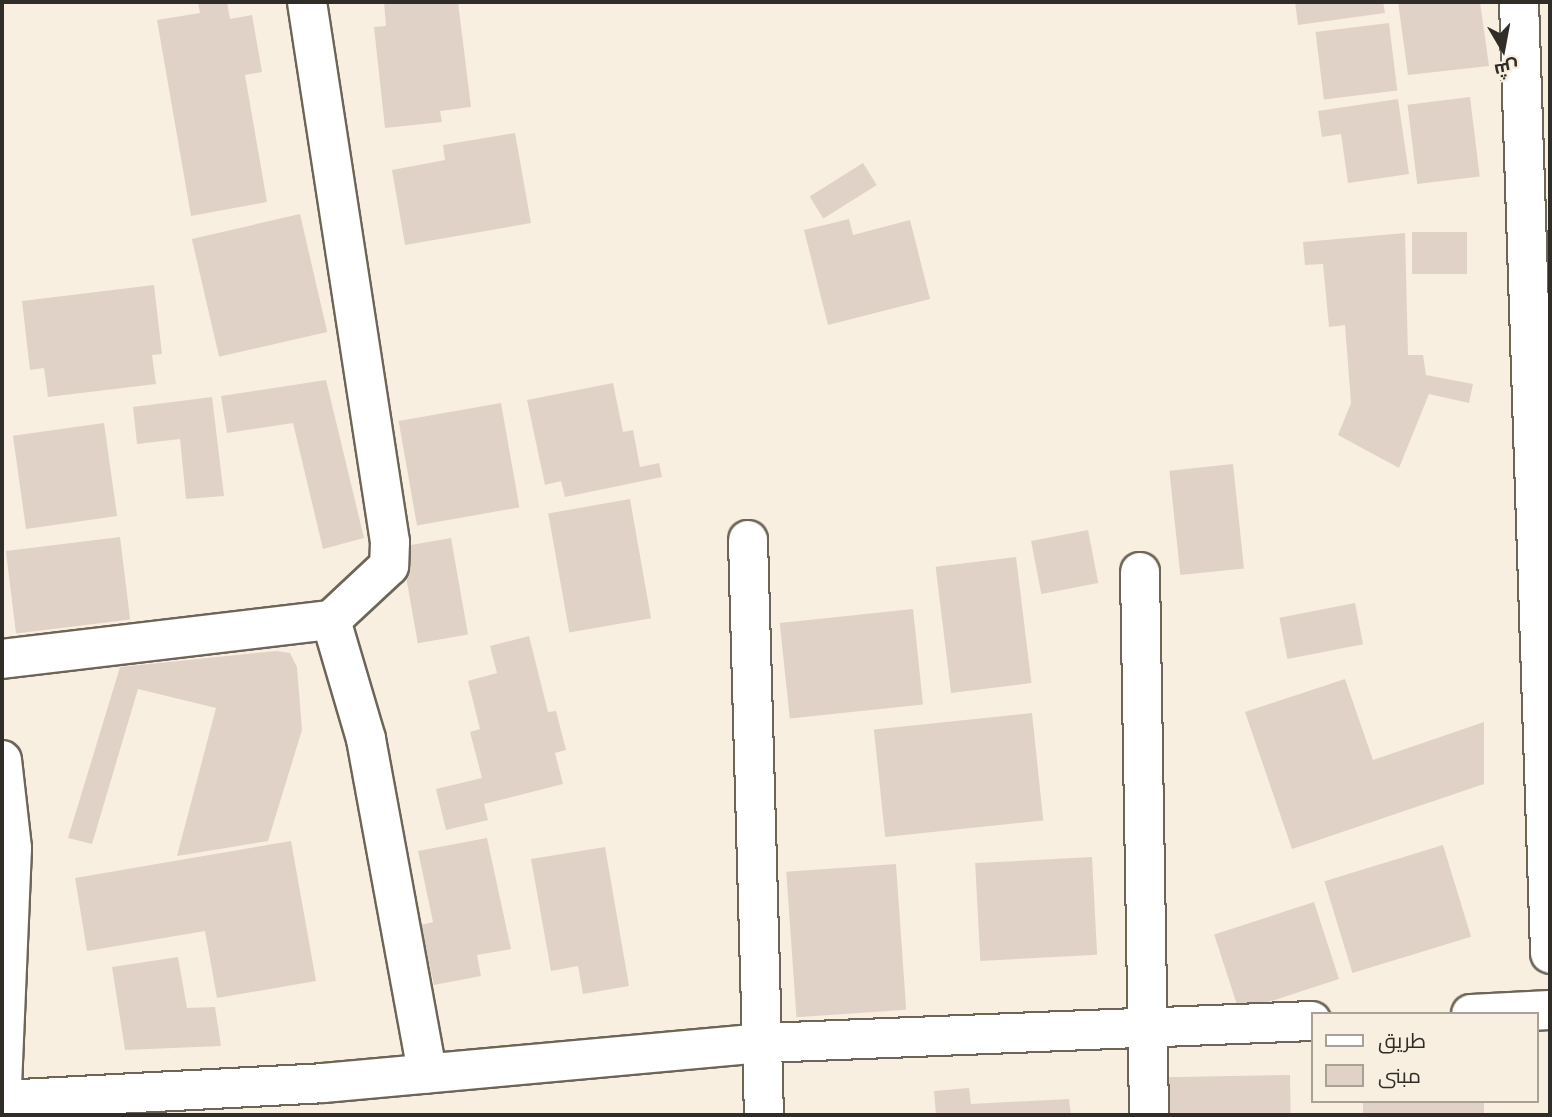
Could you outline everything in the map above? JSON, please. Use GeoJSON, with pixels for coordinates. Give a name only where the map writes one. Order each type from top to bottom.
{"type":"FeatureCollection","features":[{"type":"Feature","properties":{"kind":"street"},"geometry":{"type":"LineString","coordinates":[[2,659],[331,620],[389,566],[390,542],[307,2]]}},
{"type":"Feature","properties":{"kind":"street"},"geometry":{"type":"LineString","coordinates":[[1519,2],[1550,953]]}},
{"type":"Feature","properties":{"kind":"street"},"geometry":{"type":"LineString","coordinates":[[748,540],[764,1115]]}},
{"type":"Feature","properties":{"kind":"street"},"geometry":{"type":"LineString","coordinates":[[1140,572],[1149,1115]]}},
{"type":"Feature","properties":{"kind":"street"},"geometry":{"type":"LineString","coordinates":[[331,620],[366,739],[427,1073]]}},
{"type":"Feature","properties":{"kind":"street"},"geometry":{"type":"LineString","coordinates":[[2,760],[12,848],[2,1087]]}},
{"type":"Feature","properties":{"kind":"street"},"geometry":{"type":"LineString","coordinates":[[1510,1012],[1550,1010]]}},
{"type":"Feature","properties":{"kind":"street"},"geometry":{"type":"LineString","coordinates":[[2,1100],[323,1083],[764,1044],[1310,1021]]}},
{"type":"Feature","properties":{"kind":"street"},"geometry":{"type":"LineString","coordinates":[[300,1115],[323,1083]]}},
{"type":"Feature","properties":{"kind":"building"},"geometry":{"type":"Polygon","coordinates":[[[198,2],[227,2],[230,19],[252,15],[262,72],[245,75],[267,202],[191,216],[157,20],[200,13],[198,2]]]}},
{"type":"Feature","properties":{"kind":"building"},"geometry":{"type":"Polygon","coordinates":[[[384,2],[458,2],[471,107],[440,111],[442,122],[385,128],[374,27],[386,26],[384,2]]]}},
{"type":"Feature","properties":{"kind":"building"},"geometry":{"type":"Polygon","coordinates":[[[1295,2],[1383,2],[1385,13],[1298,25],[1295,2]]]}},
{"type":"Feature","properties":{"kind":"building"},"geometry":{"type":"Polygon","coordinates":[[[1398,2],[1480,2],[1489,66],[1408,75],[1398,2]]]}},
{"type":"Feature","properties":{"kind":"building"},"geometry":{"type":"Polygon","coordinates":[[[1389,23],[1397,90],[1324,100],[1316,32],[1389,23]]]}},
{"type":"Feature","properties":{"kind":"building"},"geometry":{"type":"Polygon","coordinates":[[[1470,97],[1480,176],[1417,184],[1407,105],[1470,97]]]}},
{"type":"Feature","properties":{"kind":"building"},"geometry":{"type":"Polygon","coordinates":[[[1398,99],[1409,174],[1348,183],[1341,134],[1322,137],[1318,111],[1398,99]]]}},
{"type":"Feature","properties":{"kind":"building"},"geometry":{"type":"Polygon","coordinates":[[[515,133],[531,223],[405,245],[392,170],[445,160],[443,145],[515,133]]]}},
{"type":"Feature","properties":{"kind":"building"},"geometry":{"type":"Polygon","coordinates":[[[863,163],[877,185],[823,218],[810,196],[863,163]]]}},
{"type":"Feature","properties":{"kind":"building"},"geometry":{"type":"Polygon","coordinates":[[[300,214],[327,332],[219,357],[192,239],[300,214]]]}},
{"type":"Feature","properties":{"kind":"building"},"geometry":{"type":"Polygon","coordinates":[[[849,219],[853,235],[910,220],[930,299],[828,325],[804,230],[849,219]]]}},
{"type":"Feature","properties":{"kind":"building"},"geometry":{"type":"Polygon","coordinates":[[[1412,232],[1467,232],[1467,274],[1412,274],[1412,232]]]}},
{"type":"Feature","properties":{"kind":"building"},"geometry":{"type":"Polygon","coordinates":[[[1405,233],[1408,355],[1423,355],[1426,375],[1473,384],[1469,403],[1429,394],[1399,468],[1338,435],[1351,403],[1345,325],[1329,327],[1323,264],[1305,265],[1303,242],[1405,233]]]}},
{"type":"Feature","properties":{"kind":"building"},"geometry":{"type":"Polygon","coordinates":[[[154,285],[162,354],[152,355],[156,384],[48,397],[44,368],[30,370],[22,301],[154,285]]]}},
{"type":"Feature","properties":{"kind":"building"},"geometry":{"type":"Polygon","coordinates":[[[326,380],[364,538],[323,549],[293,423],[227,433],[221,396],[326,380]]]}},
{"type":"Feature","properties":{"kind":"building"},"geometry":{"type":"Polygon","coordinates":[[[613,383],[623,432],[633,430],[640,467],[659,463],[662,477],[565,497],[561,481],[545,485],[527,400],[613,383]]]}},
{"type":"Feature","properties":{"kind":"building"},"geometry":{"type":"Polygon","coordinates":[[[212,397],[224,496],[186,499],[180,439],[137,444],[133,407],[212,397]]]}},
{"type":"Feature","properties":{"kind":"building"},"geometry":{"type":"Polygon","coordinates":[[[501,403],[519,507],[417,525],[399,421],[501,403]]]}},
{"type":"Feature","properties":{"kind":"building"},"geometry":{"type":"Polygon","coordinates":[[[104,423],[117,516],[26,529],[13,436],[104,423]]]}},
{"type":"Feature","properties":{"kind":"building"},"geometry":{"type":"Polygon","coordinates":[[[1233,464],[1244,568],[1180,575],[1169,471],[1233,464]]]}},
{"type":"Feature","properties":{"kind":"building"},"geometry":{"type":"Polygon","coordinates":[[[630,499],[651,618],[569,633],[548,513],[630,499]]]}},
{"type":"Feature","properties":{"kind":"building"},"geometry":{"type":"Polygon","coordinates":[[[1088,530],[1098,583],[1041,594],[1031,541],[1088,530]]]}},
{"type":"Feature","properties":{"kind":"building"},"geometry":{"type":"Polygon","coordinates":[[[120,537],[130,619],[16,633],[6,551],[120,537]]]}},
{"type":"Feature","properties":{"kind":"building"},"geometry":{"type":"Polygon","coordinates":[[[451,538],[468,635],[418,643],[401,547],[451,538]]]}},
{"type":"Feature","properties":{"kind":"building"},"geometry":{"type":"Polygon","coordinates":[[[1016,557],[1031,683],[951,693],[936,567],[1016,557]]]}},
{"type":"Feature","properties":{"kind":"building"},"geometry":{"type":"Polygon","coordinates":[[[1355,603],[1363,644],[1287,659],[1279,618],[1355,603]]]}},
{"type":"Feature","properties":{"kind":"building"},"geometry":{"type":"Polygon","coordinates":[[[913,609],[923,704],[790,718],[780,623],[913,609]]]}},
{"type":"Feature","properties":{"kind":"building"},"geometry":{"type":"Polygon","coordinates":[[[529,636],[548,712],[556,711],[566,750],[555,753],[563,784],[484,804],[488,820],[446,830],[436,789],[482,778],[470,732],[480,729],[468,681],[497,673],[490,646],[529,636]]]}},
{"type":"Feature","properties":{"kind":"building"},"geometry":{"type":"Polygon","coordinates":[[[276,651],[290,653],[297,667],[302,730],[268,841],[177,856],[216,708],[138,689],[92,844],[68,838],[120,667],[276,651]]]}},
{"type":"Feature","properties":{"kind":"building"},"geometry":{"type":"Polygon","coordinates":[[[1345,679],[1373,760],[1484,722],[1484,784],[1292,849],[1245,712],[1345,679]]]}},
{"type":"Feature","properties":{"kind":"building"},"geometry":{"type":"Polygon","coordinates":[[[1032,713],[1043,820],[885,837],[874,730],[1032,713]]]}},
{"type":"Feature","properties":{"kind":"building"},"geometry":{"type":"Polygon","coordinates":[[[487,838],[511,949],[477,955],[481,976],[434,985],[421,925],[433,922],[418,851],[487,838]]]}},
{"type":"Feature","properties":{"kind":"building"},"geometry":{"type":"Polygon","coordinates":[[[291,841],[316,981],[217,998],[205,931],[87,951],[75,878],[291,841]]]}},
{"type":"Feature","properties":{"kind":"building"},"geometry":{"type":"Polygon","coordinates":[[[1443,845],[1471,937],[1352,973],[1324,881],[1443,845]]]}},
{"type":"Feature","properties":{"kind":"building"},"geometry":{"type":"Polygon","coordinates":[[[605,847],[629,986],[583,994],[578,966],[551,971],[531,859],[605,847]]]}},
{"type":"Feature","properties":{"kind":"building"},"geometry":{"type":"Polygon","coordinates":[[[1092,857],[1097,955],[980,961],[975,863],[1092,857]]]}},
{"type":"Feature","properties":{"kind":"building"},"geometry":{"type":"Polygon","coordinates":[[[896,864],[906,1010],[796,1017],[786,872],[896,864]]]}},
{"type":"Feature","properties":{"kind":"building"},"geometry":{"type":"Polygon","coordinates":[[[1314,902],[1339,979],[1239,1011],[1214,934],[1314,902]]]}},
{"type":"Feature","properties":{"kind":"building"},"geometry":{"type":"Polygon","coordinates":[[[178,957],[187,1008],[215,1007],[221,1046],[125,1050],[112,967],[178,957]]]}},
{"type":"Feature","properties":{"kind":"building"},"geometry":{"type":"Polygon","coordinates":[[[1290,1075],[1291,1115],[1151,1115],[1150,1077],[1290,1075]]]}},
{"type":"Feature","properties":{"kind":"building"},"geometry":{"type":"Polygon","coordinates":[[[969,1088],[971,1104],[1069,1099],[1071,1115],[936,1115],[934,1091],[969,1088]]]}},
{"type":"Feature","properties":{"kind":"building"},"geometry":{"type":"Polygon","coordinates":[[[1363,1103],[1484,1103],[1484,1115],[1363,1115],[1363,1103]]]}}]}
